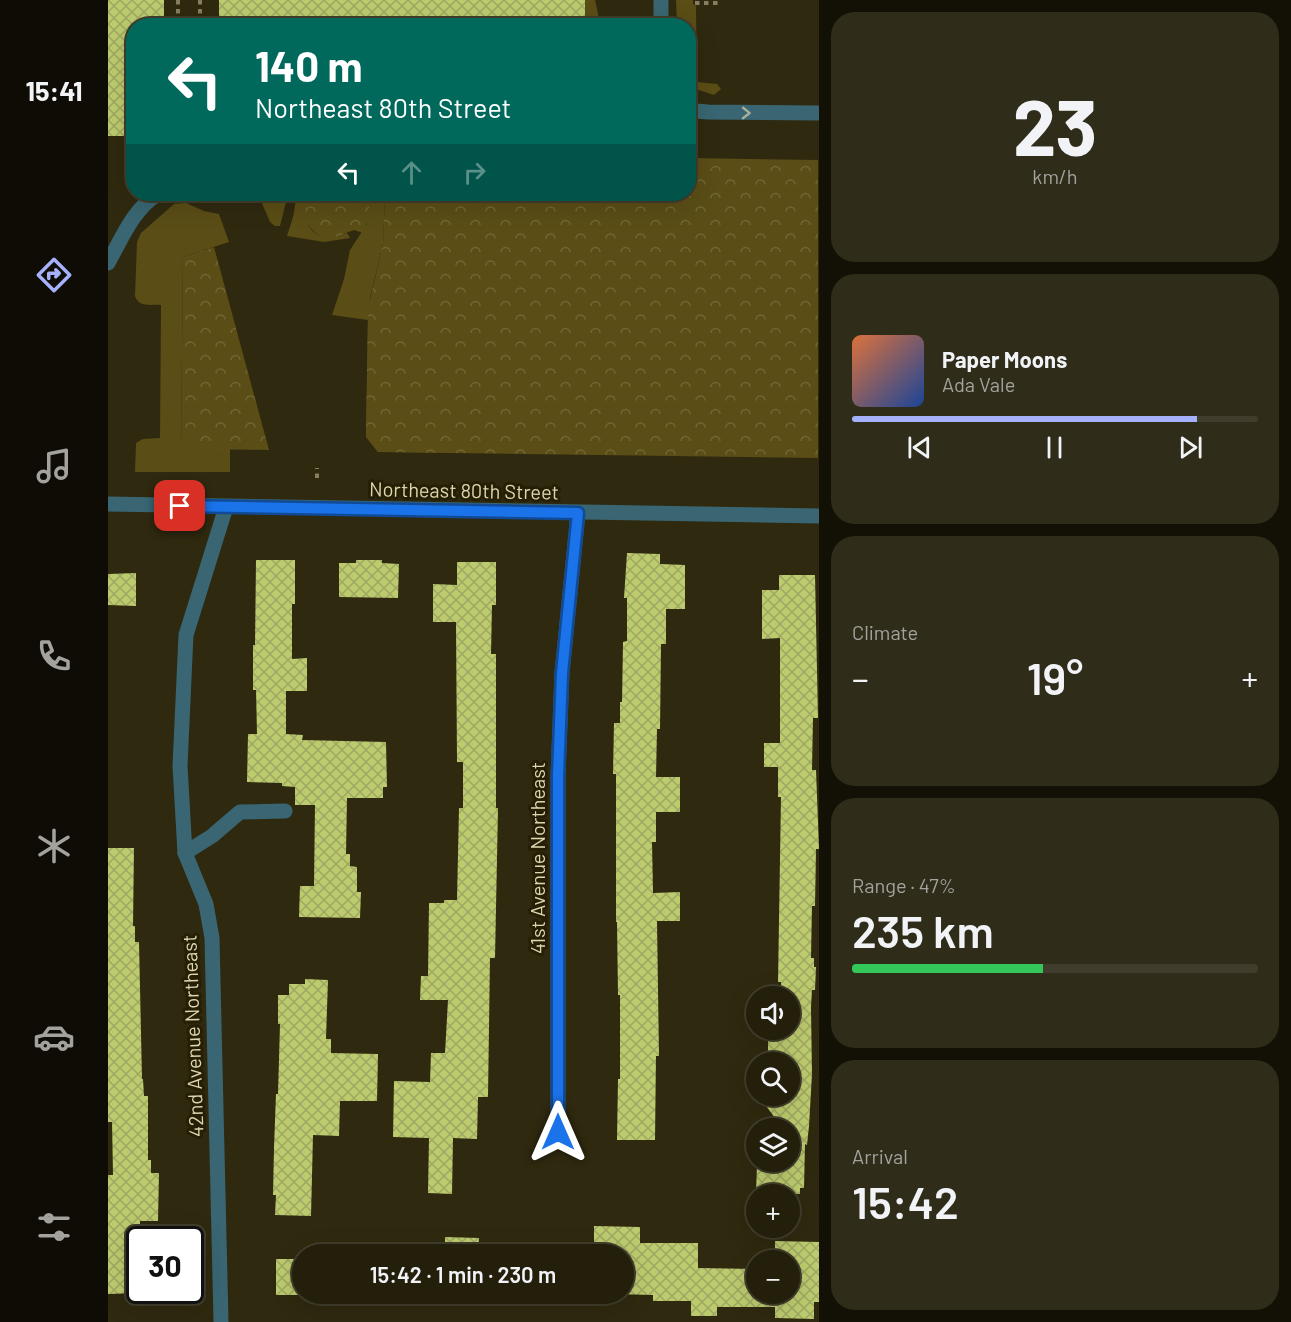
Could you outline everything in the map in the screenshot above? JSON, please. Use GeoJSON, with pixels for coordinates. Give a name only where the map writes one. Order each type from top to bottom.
{"type":"FeatureCollection","features":[{"type":"Feature","properties":{"kind":"street"},"geometry":{"type":"LineString","coordinates":[[661,0],[661,18]]}},
{"type":"Feature","properties":{"kind":"street"},"geometry":{"type":"LineString","coordinates":[[696,111],[819,114]]}},
{"type":"Feature","properties":{"kind":"street"},"geometry":{"type":"LineString","coordinates":[[108,263],[130,223],[142,206],[149,201]]}},
{"type":"Feature","properties":{"kind":"street","name":"Northeast 80th Street"},"geometry":{"type":"LineString","coordinates":[[108,504],[819,516]]}},
{"type":"Feature","properties":{"kind":"street","name":"42nd Avenue Northeast"},"geometry":{"type":"LineString","coordinates":[[221,1322],[212,938],[206,904],[185,853],[180,766],[186,635],[226,507]]}},
{"type":"Feature","properties":{"kind":"street","name":"41st Avenue Northeast"},"geometry":{"type":"LineString","coordinates":[[558,1132],[558,776],[562,673],[578,513]]}},
{"type":"Feature","properties":{"kind":"street"},"geometry":{"type":"LineString","coordinates":[[185,853],[212,836],[240,812],[285,811]]}},
{"type":"Feature","properties":{"kind":"path"},"geometry":{"type":"LineString","coordinates":[[178,0],[178,18]]}},
{"type":"Feature","properties":{"kind":"path"},"geometry":{"type":"LineString","coordinates":[[200,0],[200,18]]}},
{"type":"Feature","properties":{"kind":"path"},"geometry":{"type":"LineString","coordinates":[[695,3],[721,3]]}},
{"type":"Feature","properties":{"kind":"path"},"geometry":{"type":"LineString","coordinates":[[317,468],[317,478]]}},
{"type":"Feature","properties":{"kind":"green space"},"geometry":{"type":"Polygon","coordinates":[[[585,0],[595,0],[599,18],[585,18],[585,0]]]}},
{"type":"Feature","properties":{"kind":"green space"},"geometry":{"type":"Polygon","coordinates":[[[676,0],[693,0],[696,6],[697,82],[717,84],[721,89],[714,95],[696,89],[696,18],[677,18],[676,0]]]}},
{"type":"Feature","properties":{"kind":"green space"},"geometry":{"type":"Polygon","coordinates":[[[696,158],[818,160],[818,458],[378,452],[366,437],[368,308],[383,244],[385,201],[696,201],[696,158]]]}},
{"type":"Feature","properties":{"kind":"green space"},"geometry":{"type":"Polygon","coordinates":[[[261,201],[286,201],[280,226],[275,226],[270,222],[261,201]]]}},
{"type":"Feature","properties":{"kind":"green space"},"geometry":{"type":"Polygon","coordinates":[[[296,201],[308,201],[308,221],[312,231],[326,237],[347,233],[350,238],[324,242],[287,236],[296,201]]]}},
{"type":"Feature","properties":{"kind":"green space"},"geometry":{"type":"Polygon","coordinates":[[[307,201],[368,201],[370,215],[363,233],[354,230],[332,238],[317,234],[311,229],[305,208],[307,201]]]}},
{"type":"Feature","properties":{"kind":"green space"},"geometry":{"type":"Polygon","coordinates":[[[355,201],[385,201],[383,244],[370,298],[369,319],[496,453],[378,452],[366,437],[368,320],[332,315],[344,279],[350,250],[367,224],[355,201]]]}},
{"type":"Feature","properties":{"kind":"green space"},"geometry":{"type":"Polygon","coordinates":[[[186,203],[204,211],[219,214],[229,242],[183,257],[181,448],[230,449],[230,472],[135,472],[136,443],[143,439],[160,438],[161,305],[142,304],[135,296],[137,242],[141,233],[174,204],[186,203]]]}},
{"type":"Feature","properties":{"kind":"green space"},"geometry":{"type":"Polygon","coordinates":[[[214,247],[269,450],[181,449],[183,257],[214,247]]]}},
{"type":"Feature","properties":{"kind":"building"},"geometry":{"type":"Polygon","coordinates":[[[108,0],[164,0],[164,18],[126,18],[126,136],[108,136],[108,0]]]}},
{"type":"Feature","properties":{"kind":"building"},"geometry":{"type":"Polygon","coordinates":[[[219,0],[585,0],[585,18],[219,18],[219,0]]]}},
{"type":"Feature","properties":{"kind":"building"},"geometry":{"type":"Polygon","coordinates":[[[627,553],[660,554],[660,564],[685,565],[685,609],[666,609],[666,644],[661,644],[660,729],[657,729],[656,777],[680,777],[680,812],[656,812],[656,842],[652,842],[653,893],[680,892],[680,921],[657,921],[659,1056],[656,1056],[655,1140],[617,1140],[620,995],[618,995],[616,922],[616,774],[613,774],[614,723],[620,723],[623,642],[627,641],[627,598],[624,598],[627,553]]]}},
{"type":"Feature","properties":{"kind":"building"},"geometry":{"type":"Polygon","coordinates":[[[256,560],[295,560],[292,659],[307,658],[307,691],[286,691],[286,734],[303,735],[302,740],[386,742],[387,787],[383,787],[383,798],[347,798],[346,854],[350,854],[350,866],[357,867],[357,892],[361,892],[360,918],[299,917],[300,886],[314,886],[315,805],[295,805],[295,787],[282,786],[282,783],[247,782],[248,734],[257,734],[256,690],[253,690],[256,560]]]}},
{"type":"Feature","properties":{"kind":"building"},"geometry":{"type":"Polygon","coordinates":[[[356,560],[382,560],[382,563],[399,564],[398,598],[339,597],[339,563],[356,563],[356,560]]]}},
{"type":"Feature","properties":{"kind":"building"},"geometry":{"type":"Polygon","coordinates":[[[457,562],[496,562],[496,605],[492,605],[491,654],[496,654],[496,808],[498,808],[495,958],[490,958],[488,1097],[478,1097],[477,1139],[453,1138],[452,1194],[428,1193],[429,1138],[393,1137],[394,1081],[430,1082],[431,1053],[445,1053],[448,1000],[420,1000],[421,976],[428,976],[429,903],[457,900],[459,808],[463,808],[463,762],[457,762],[456,622],[433,622],[433,584],[457,585],[457,562]]]}},
{"type":"Feature","properties":{"kind":"building"},"geometry":{"type":"Polygon","coordinates":[[[136,573],[136,606],[108,605],[108,574],[136,573]]]}},
{"type":"Feature","properties":{"kind":"building"},"geometry":{"type":"Polygon","coordinates":[[[779,575],[815,575],[818,718],[813,718],[812,770],[816,770],[819,849],[816,849],[815,906],[812,906],[811,958],[814,958],[814,967],[816,967],[815,990],[812,990],[811,1007],[812,1074],[807,1145],[805,1144],[804,1188],[800,1188],[800,1184],[756,1184],[757,1172],[800,1172],[800,1118],[775,1118],[766,1106],[800,1106],[800,1052],[768,1052],[768,1040],[800,1040],[800,986],[781,986],[781,982],[778,982],[781,797],[778,797],[778,767],[764,767],[764,743],[780,743],[780,638],[762,639],[762,590],[779,590],[779,575]]]}},
{"type":"Feature","properties":{"kind":"building"},"geometry":{"type":"Polygon","coordinates":[[[108,848],[134,848],[133,926],[135,926],[135,942],[139,942],[142,1079],[144,1096],[148,1096],[148,1160],[151,1160],[151,1173],[159,1173],[158,1221],[140,1221],[140,1226],[126,1226],[126,1293],[108,1294],[108,1175],[113,1175],[112,1122],[108,1122],[108,848]]]}},
{"type":"Feature","properties":{"kind":"building"},"geometry":{"type":"Polygon","coordinates":[[[305,979],[328,980],[326,1039],[331,1039],[331,1053],[378,1054],[377,1101],[340,1101],[339,1136],[313,1135],[311,1216],[275,1215],[274,1148],[280,1024],[278,1024],[278,995],[289,995],[289,984],[305,984],[305,979]]]}},
{"type":"Feature","properties":{"kind":"building"},"geometry":{"type":"Polygon","coordinates":[[[594,1226],[640,1227],[640,1243],[698,1243],[698,1268],[746,1269],[746,1304],[800,1304],[800,1250],[775,1250],[775,1241],[819,1242],[819,1302],[814,1302],[814,1319],[775,1318],[775,1307],[717,1307],[717,1316],[691,1316],[691,1301],[653,1301],[653,1295],[634,1295],[634,1244],[594,1244],[594,1226]]]}},
{"type":"Feature","properties":{"kind":"building"},"geometry":{"type":"Polygon","coordinates":[[[445,1237],[479,1238],[479,1244],[445,1244],[445,1237]]]}},
{"type":"Feature","properties":{"kind":"building"},"geometry":{"type":"Polygon","coordinates":[[[276,1259],[292,1259],[292,1295],[276,1295],[276,1259]]]}},
{"type":"Feature","properties":{"kind":"route"},"geometry":{"type":"LineString","coordinates":[[180,506],[578,513],[562,673],[558,776],[558,1132]]}}]}
